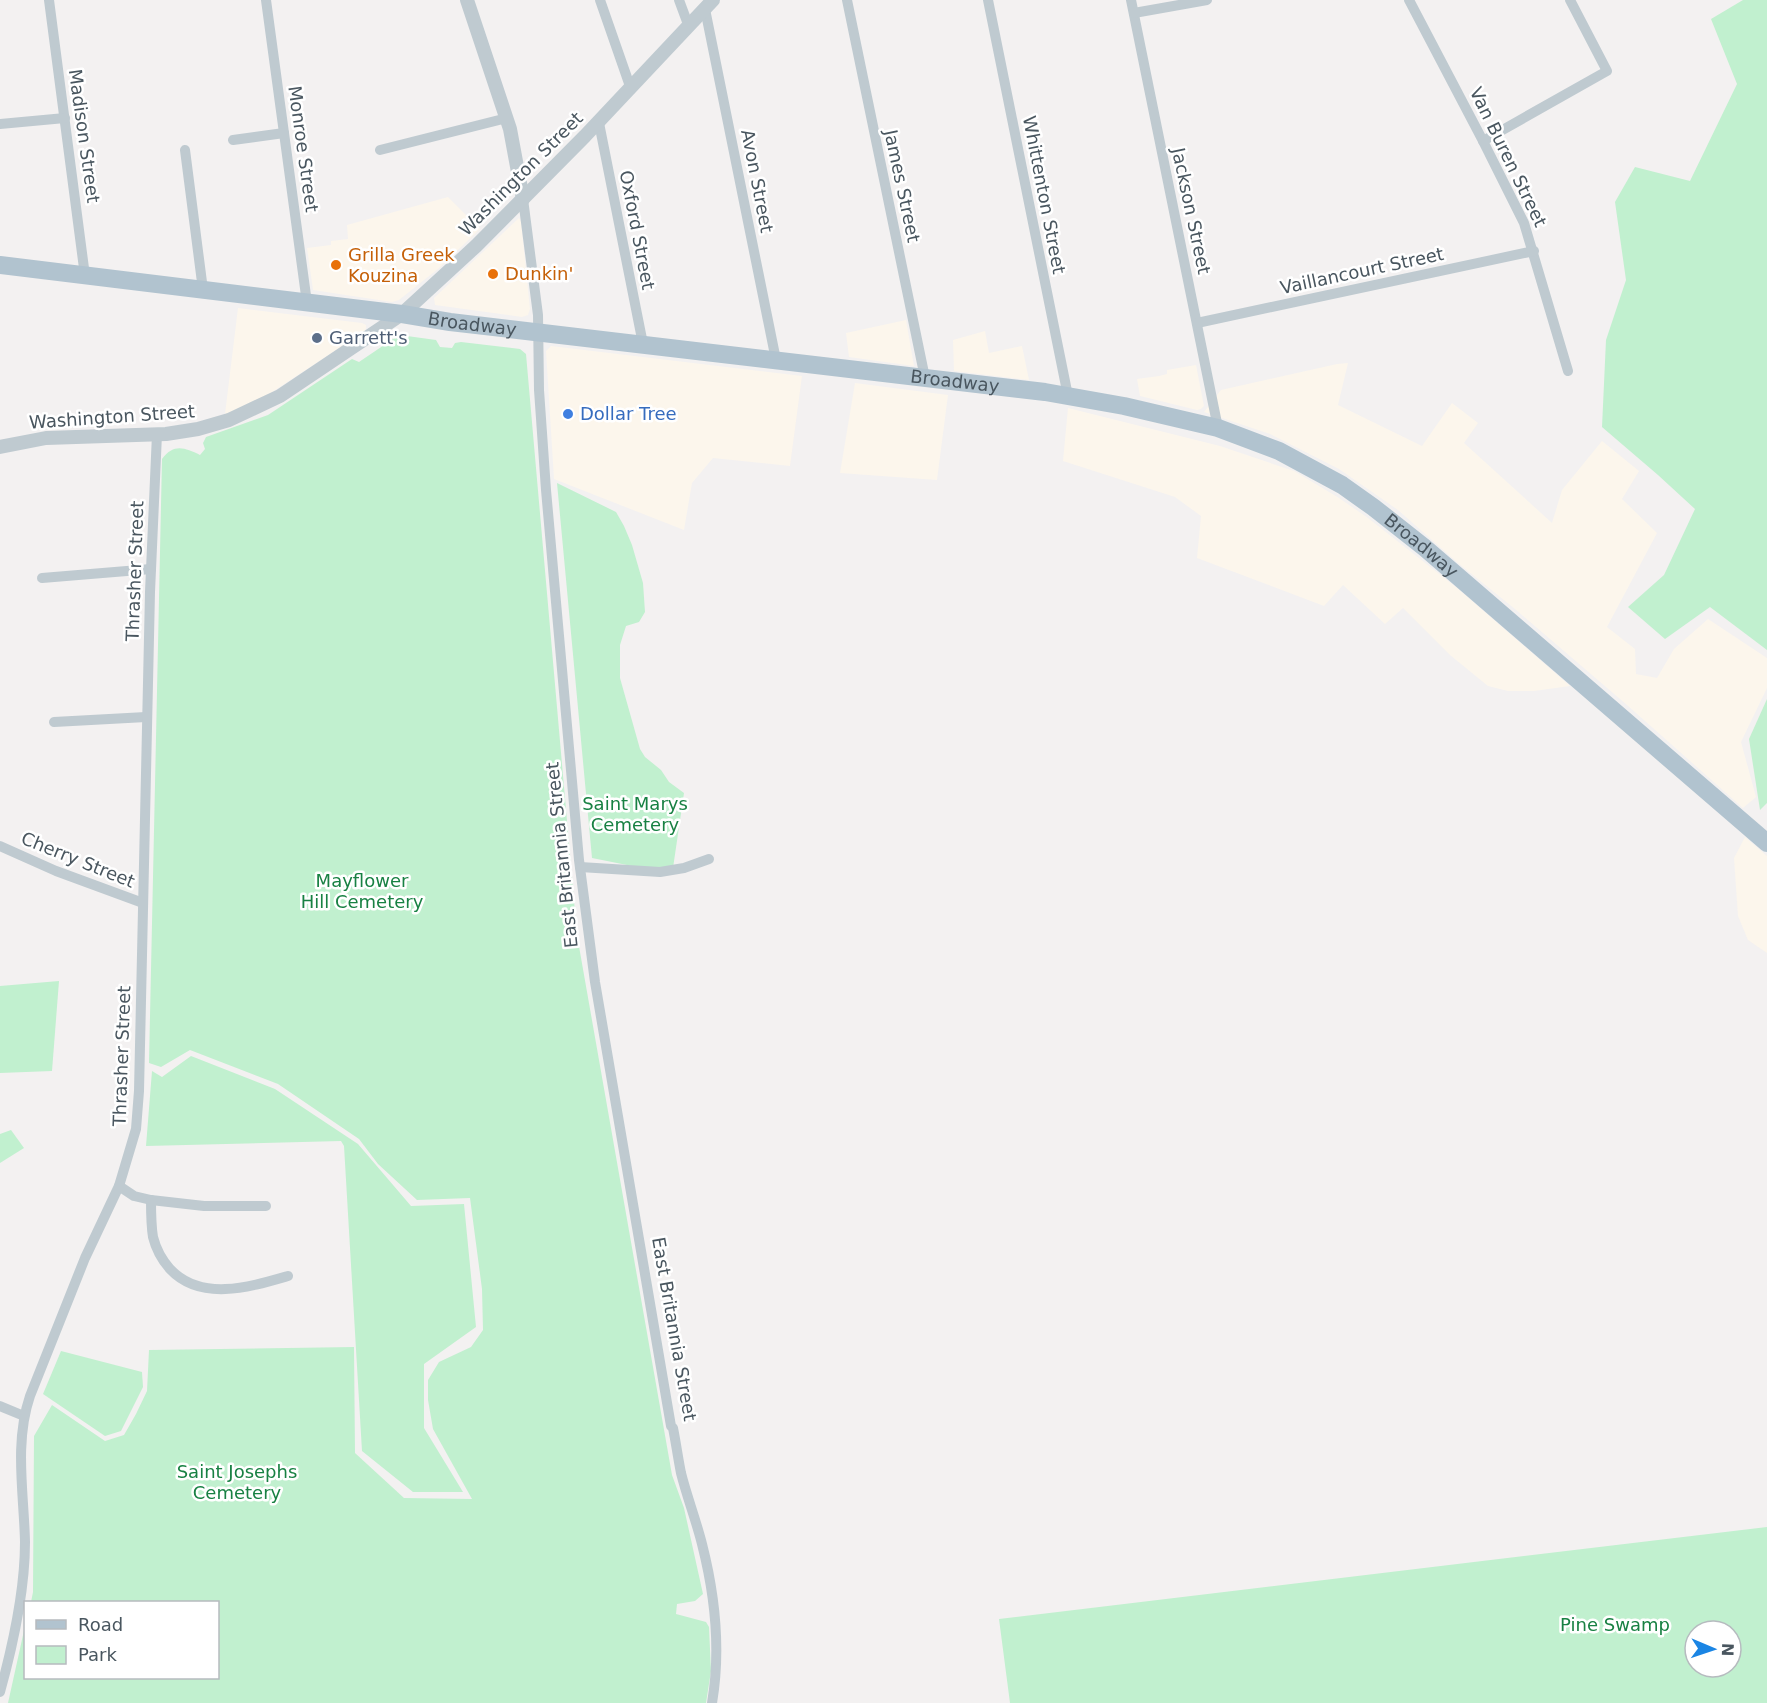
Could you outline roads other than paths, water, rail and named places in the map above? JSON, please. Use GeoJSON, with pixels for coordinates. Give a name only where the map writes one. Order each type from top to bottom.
{"type":"FeatureCollection","features":[{"type":"Feature","properties":{"kind":"main road","name":"Broadway"},"geometry":{"type":"LineString","coordinates":[[0,265],[1068,396],[1135,408],[1218,428],[1295,459],[1342,485],[1373,507],[1461,579],[1767,843]]}},
{"type":"Feature","properties":{"kind":"street","name":"Madison Street"},"geometry":{"type":"LineString","coordinates":[[49,0],[86,276]]}},
{"type":"Feature","properties":{"kind":"street","name":"Monroe Street"},"geometry":{"type":"LineString","coordinates":[[266,0],[307,303]]}},
{"type":"Feature","properties":{"kind":"street","name":"East Britannia Street"},"geometry":{"type":"LineString","coordinates":[[467,0],[507,118],[523,199],[538,315],[539,390],[546,490],[580,867],[595,982],[671,1426],[702,1543],[711,1588],[716,1664],[712,1703]]}},
{"type":"Feature","properties":{"kind":"street"},"geometry":{"type":"LineString","coordinates":[[600,0],[631,89]]}},
{"type":"Feature","properties":{"kind":"street"},"geometry":{"type":"LineString","coordinates":[[679,0],[689,27]]}},
{"type":"Feature","properties":{"kind":"street","name":"James Street"},"geometry":{"type":"LineString","coordinates":[[848,0],[925,378]]}},
{"type":"Feature","properties":{"kind":"street","name":"Whittenton Street"},"geometry":{"type":"LineString","coordinates":[[988,0],[1068,396]]}},
{"type":"Feature","properties":{"kind":"street","name":"Jackson Street"},"geometry":{"type":"LineString","coordinates":[[1131,0],[1218,428]]}},
{"type":"Feature","properties":{"kind":"street"},"geometry":{"type":"LineString","coordinates":[[1134,14],[1207,0]]}},
{"type":"Feature","properties":{"kind":"street","name":"Van Buren Street"},"geometry":{"type":"LineString","coordinates":[[1409,0],[1520,213],[1534,251],[1568,371]]}},
{"type":"Feature","properties":{"kind":"street"},"geometry":{"type":"LineString","coordinates":[[1484,141],[1607,71],[1571,1]]}},
{"type":"Feature","properties":{"kind":"street","name":"Washington Street"},"geometry":{"type":"LineString","coordinates":[[0,447],[46,438],[157,434],[210,427],[238,417],[280,396],[402,314],[523,199],[631,89],[709,4]]}},
{"type":"Feature","properties":{"kind":"street","name":"Avon Street"},"geometry":{"type":"LineString","coordinates":[[709,4],[776,360]]}},
{"type":"Feature","properties":{"kind":"street"},"geometry":{"type":"LineString","coordinates":[[0,124],[64,118]]}},
{"type":"Feature","properties":{"kind":"street"},"geometry":{"type":"LineString","coordinates":[[380,150],[507,118]]}},
{"type":"Feature","properties":{"kind":"street","name":"Oxford Street"},"geometry":{"type":"LineString","coordinates":[[598,123],[643,344]]}},
{"type":"Feature","properties":{"kind":"street"},"geometry":{"type":"LineString","coordinates":[[233,140],[284,133]]}},
{"type":"Feature","properties":{"kind":"street"},"geometry":{"type":"LineString","coordinates":[[185,150],[203,290]]}},
{"type":"Feature","properties":{"kind":"street","name":"Vaillancourt Street"},"geometry":{"type":"LineString","coordinates":[[1197,323],[1534,251]]}},
{"type":"Feature","properties":{"kind":"street","name":"Thrasher Street"},"geometry":{"type":"LineString","coordinates":[[0,1692],[10,1656],[24,1569],[25,1543],[21,1475],[24,1416],[86,1258],[119,1186],[134,1139],[138,1117],[146,717],[157,434]]}},
{"type":"Feature","properties":{"kind":"street"},"geometry":{"type":"LineString","coordinates":[[42,578],[151,568]]}},
{"type":"Feature","properties":{"kind":"street"},"geometry":{"type":"LineString","coordinates":[[54,722],[146,717]]}},
{"type":"Feature","properties":{"kind":"street","name":"Cherry Street"},"geometry":{"type":"LineString","coordinates":[[0,846],[56,871],[143,903]]}},
{"type":"Feature","properties":{"kind":"street"},"geometry":{"type":"LineString","coordinates":[[580,867],[660,872],[684,868],[709,859]]}},
{"type":"Feature","properties":{"kind":"street"},"geometry":{"type":"LineString","coordinates":[[119,1186],[134,1196],[151,1200],[204,1206],[266,1206]]}},
{"type":"Feature","properties":{"kind":"street"},"geometry":{"type":"LineString","coordinates":[[151,1200],[153,1236],[160,1255],[173,1272],[189,1284],[209,1289],[229,1289],[288,1276]]}},
{"type":"Feature","properties":{"kind":"street"},"geometry":{"type":"LineString","coordinates":[[0,1406],[24,1416]]}},
{"type":"Feature","properties":{"kind":"place","name":"Grilla Greek Kouzina"},"geometry":{"type":"Point","coordinates":[336,265]}},
{"type":"Feature","properties":{"kind":"place","name":"Dunkin'"},"geometry":{"type":"Point","coordinates":[493,274]}},
{"type":"Feature","properties":{"kind":"place","name":"Garrett's"},"geometry":{"type":"Point","coordinates":[317,338]}},
{"type":"Feature","properties":{"kind":"place","name":"Dollar Tree"},"geometry":{"type":"Point","coordinates":[568,414]}},
{"type":"Feature","properties":{"kind":"park label","name":"Saint Marys Cemetery"},"geometry":{"type":"Point","coordinates":[635,814]}},
{"type":"Feature","properties":{"kind":"park label","name":"Mayflower Hill Cemetery"},"geometry":{"type":"Point","coordinates":[362,891]}},
{"type":"Feature","properties":{"kind":"park label","name":"Saint Josephs Cemetery"},"geometry":{"type":"Point","coordinates":[237,1482]}},
{"type":"Feature","properties":{"kind":"park label","name":"Pine Swamp"},"geometry":{"type":"Point","coordinates":[1615,1625]}}]}
